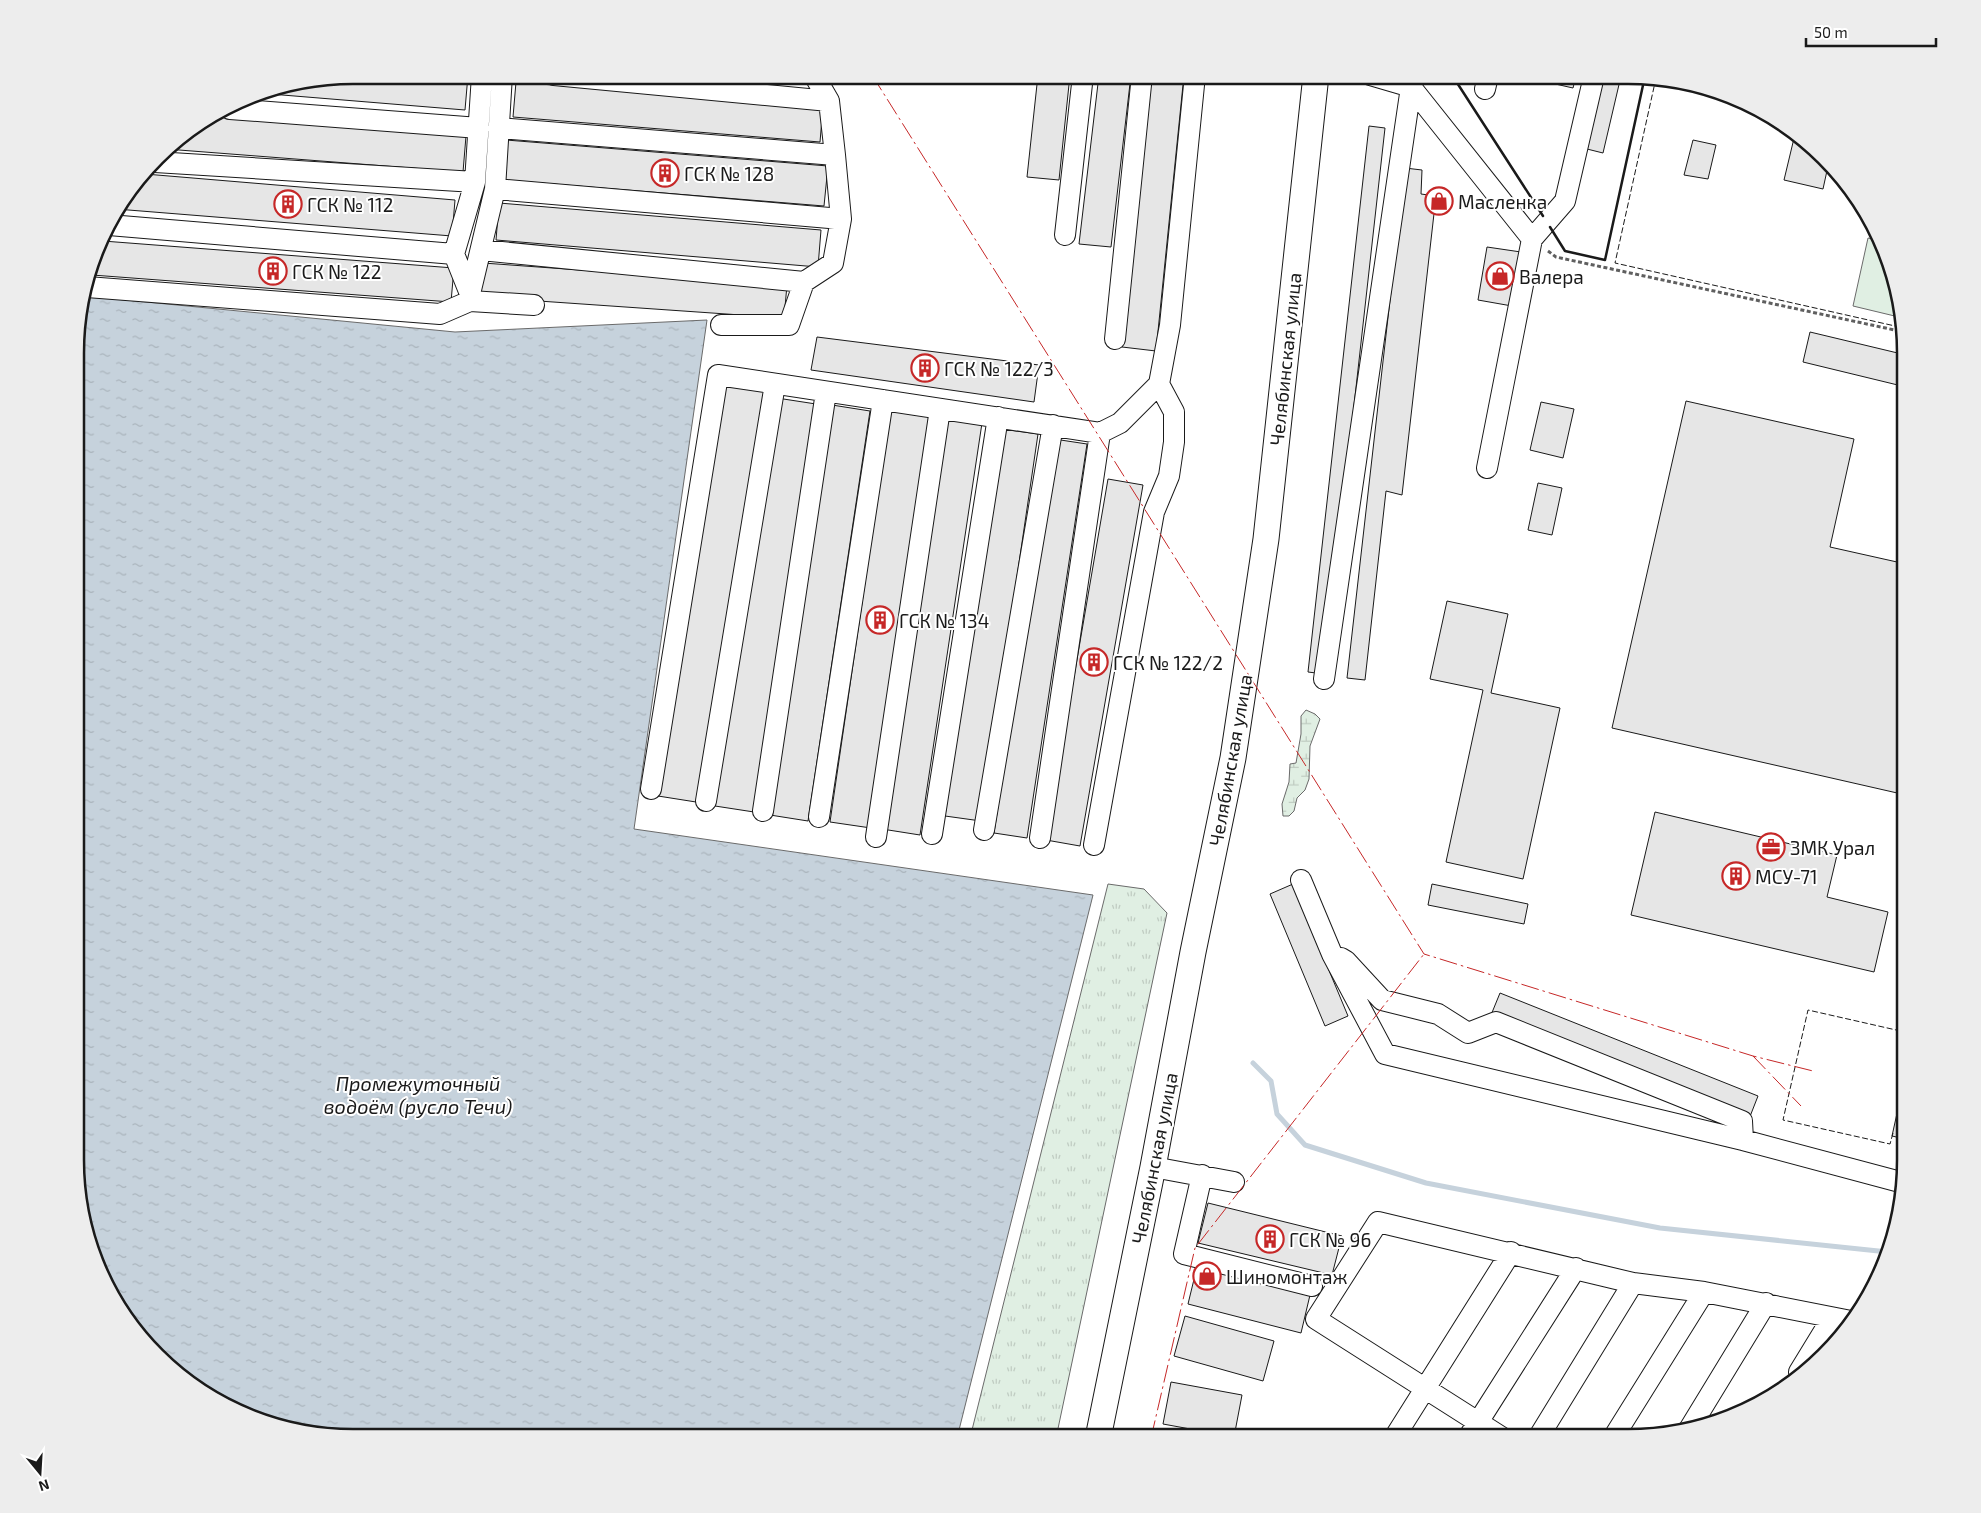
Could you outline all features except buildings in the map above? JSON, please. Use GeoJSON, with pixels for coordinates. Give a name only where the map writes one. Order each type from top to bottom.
{"type":"FeatureCollection","features":[{"type":"Feature","properties":{"kind":"main road","name":"Челябинская улица"},"geometry":{"type":"LineString","coordinates":[[1100,1429],[1153,1167],[1193,952],[1234,758],[1266,539],[1315,84]]}},
{"type":"Feature","properties":{"kind":"lane"},"geometry":{"type":"LineString","coordinates":[[470,298],[454,254],[475,182],[481,84]]}},
{"type":"Feature","properties":{"kind":"lane"},"geometry":{"type":"LineString","coordinates":[[470,298],[495,188],[501,84]]}},
{"type":"Feature","properties":{"kind":"lane"},"geometry":{"type":"LineString","coordinates":[[653,84],[829,100]]}},
{"type":"Feature","properties":{"kind":"lane"},"geometry":{"type":"LineString","coordinates":[[481,250],[804,282],[833,264],[840,220],[829,100],[819,84]]}},
{"type":"Feature","properties":{"kind":"lane"},"geometry":{"type":"LineString","coordinates":[[1065,235],[1082,84]]}},
{"type":"Feature","properties":{"kind":"lane"},"geometry":{"type":"LineString","coordinates":[[1115,339],[1141,84]]}},
{"type":"Feature","properties":{"kind":"lane"},"geometry":{"type":"LineString","coordinates":[[651,789],[718,375],[1100,433],[1120,423],[1159,384],[1170,325],[1194,84]]}},
{"type":"Feature","properties":{"kind":"lane"},"geometry":{"type":"LineString","coordinates":[[1324,679],[1413,84]]}},
{"type":"Feature","properties":{"kind":"lane"},"geometry":{"type":"LineString","coordinates":[[1415,84],[1532,239]]}},
{"type":"Feature","properties":{"kind":"lane"},"geometry":{"type":"LineString","coordinates":[[1487,468],[1532,239],[1565,201],[1592,84]]}},
{"type":"Feature","properties":{"kind":"lane"},"geometry":{"type":"LineString","coordinates":[[239,110],[479,128]]}},
{"type":"Feature","properties":{"kind":"lane"},"geometry":{"type":"LineString","coordinates":[[499,128],[835,155]]}},
{"type":"Feature","properties":{"kind":"lane"},"geometry":{"type":"LineString","coordinates":[[163,163],[475,182]]}},
{"type":"Feature","properties":{"kind":"lane"},"geometry":{"type":"LineString","coordinates":[[495,188],[840,220]]}},
{"type":"Feature","properties":{"kind":"lane"},"geometry":{"type":"LineString","coordinates":[[117,225],[454,254]]}},
{"type":"Feature","properties":{"kind":"lane"},"geometry":{"type":"LineString","coordinates":[[721,325],[789,325],[804,282]]}},
{"type":"Feature","properties":{"kind":"lane"},"geometry":{"type":"LineString","coordinates":[[92,287],[440,314],[470,298],[534,305]]}},
{"type":"Feature","properties":{"kind":"lane"},"geometry":{"type":"LineString","coordinates":[[706,801],[775,384]]}},
{"type":"Feature","properties":{"kind":"lane"},"geometry":{"type":"LineString","coordinates":[[1094,845],[1154,512],[1169,476],[1174,442],[1174,412],[1159,384]]}},
{"type":"Feature","properties":{"kind":"lane"},"geometry":{"type":"LineString","coordinates":[[763,812],[826,392]]}},
{"type":"Feature","properties":{"kind":"lane"},"geometry":{"type":"LineString","coordinates":[[819,817],[883,400]]}},
{"type":"Feature","properties":{"kind":"lane"},"geometry":{"type":"LineString","coordinates":[[876,837],[940,409]]}},
{"type":"Feature","properties":{"kind":"lane"},"geometry":{"type":"LineString","coordinates":[[932,834],[998,417]]}},
{"type":"Feature","properties":{"kind":"lane"},"geometry":{"type":"LineString","coordinates":[[984,830],[1053,426]]}},
{"type":"Feature","properties":{"kind":"lane"},"geometry":{"type":"LineString","coordinates":[[1040,838],[1100,433]]}},
{"type":"Feature","properties":{"kind":"lane"},"geometry":{"type":"LineString","coordinates":[[1300,880],[1332,954],[1386,1054],[1743,1140],[1897,1181]]}},
{"type":"Feature","properties":{"kind":"lane"},"geometry":{"type":"LineString","coordinates":[[1332,954],[1346,961],[1382,1000],[1438,1014],[1468,1033],[1496,1022],[1742,1121],[1743,1140]]}},
{"type":"Feature","properties":{"kind":"lane"},"geometry":{"type":"LineString","coordinates":[[1153,1167],[1234,1182]]}},
{"type":"Feature","properties":{"kind":"lane"},"geometry":{"type":"LineString","coordinates":[[1202,1176],[1184,1254],[1312,1286]]}},
{"type":"Feature","properties":{"kind":"lane"},"geometry":{"type":"LineString","coordinates":[[1472,1429],[1425,1388],[1316,1319],[1378,1222],[1511,1252],[1633,1283],[1704,1292],[1842,1320],[1813,1355]]}},
{"type":"Feature","properties":{"kind":"lane"},"geometry":{"type":"LineString","coordinates":[[1400,1429],[1511,1252]]}},
{"type":"Feature","properties":{"kind":"lane"},"geometry":{"type":"LineString","coordinates":[[1474,1429],[1576,1268]]}},
{"type":"Feature","properties":{"kind":"lane"},"geometry":{"type":"LineString","coordinates":[[1544,1429],[1633,1283]]}},
{"type":"Feature","properties":{"kind":"lane"},"geometry":{"type":"LineString","coordinates":[[1620,1429],[1704,1292]]}},
{"type":"Feature","properties":{"kind":"lane"},"geometry":{"type":"LineString","coordinates":[[1694,1421],[1766,1304]]}},
{"type":"Feature","properties":{"kind":"path"},"geometry":{"type":"LineString","coordinates":[[1532,239],[1556,257],[1896,330]]}},
{"type":"Feature","properties":{"kind":"green space"},"geometry":{"type":"Polygon","coordinates":[[[1868,238],[1871,239],[1883,266],[1895,316],[1853,306],[1868,238]]]}},
{"type":"Feature","properties":{"kind":"green space"},"geometry":{"type":"Polygon","coordinates":[[[1306,710],[1315,714],[1320,719],[1310,746],[1309,779],[1305,790],[1297,798],[1294,811],[1289,816],[1283,816],[1282,804],[1289,782],[1290,764],[1296,763],[1301,734],[1301,716],[1306,710]]]}},
{"type":"Feature","properties":{"kind":"green space"},"geometry":{"type":"Polygon","coordinates":[[[1108,884],[1144,889],[1167,913],[1058,1429],[972,1429],[1108,884]]]}},
{"type":"Feature","properties":{"kind":"water","name":"Промежуточный водоём (русло Течи)"},"geometry":{"type":"Polygon","coordinates":[[[90,297],[455,332],[707,320],[634,829],[1093,895],[959,1429],[335,1429],[300,1424],[266,1415],[218,1393],[189,1374],[175,1362],[151,1338],[129,1310],[104,1263],[98,1247],[89,1213],[84,1178],[84,335],[90,297]]]}},
{"type":"Feature","properties":{"kind":"waterway"},"geometry":{"type":"LineString","coordinates":[[1253,1063],[1271,1081],[1277,1114],[1305,1145],[1426,1183],[1660,1228],[1881,1251]]}},
{"type":"Feature","properties":{"kind":"fence"},"geometry":{"type":"LineString","coordinates":[[1654,85],[1615,263],[1896,326]]}},
{"type":"Feature","properties":{"kind":"fence"},"geometry":{"type":"LineString","coordinates":[[1893,1133],[1890,1144],[1783,1120],[1808,1010],[1897,1030]]}},
{"type":"Feature","properties":{"kind":"wall"},"geometry":{"type":"LineString","coordinates":[[1458,84],[1543,216]]}},
{"type":"Feature","properties":{"kind":"wall"},"geometry":{"type":"LineString","coordinates":[[1550,227],[1565,251],[1605,260],[1643,84]]}},
{"type":"Feature","properties":{"kind":"power"},"geometry":{"type":"LineString","coordinates":[[878,84],[1424,954],[1753,1056],[1813,1071]]}},
{"type":"Feature","properties":{"kind":"power"},"geometry":{"type":"LineString","coordinates":[[1153,1429],[1195,1248],[1424,954]]}},
{"type":"Feature","properties":{"kind":"power"},"geometry":{"type":"LineString","coordinates":[[1753,1056],[1801,1106]]}},
{"type":"Feature","properties":{"kind":"place","name":"ГСК № 128"},"geometry":{"type":"Point","coordinates":[665,173]}},
{"type":"Feature","properties":{"kind":"place","name":"Масленка"},"geometry":{"type":"Point","coordinates":[1439,201]}},
{"type":"Feature","properties":{"kind":"place","name":"ГСК № 112"},"geometry":{"type":"Point","coordinates":[288,204]}},
{"type":"Feature","properties":{"kind":"place","name":"ГСК № 122"},"geometry":{"type":"Point","coordinates":[273,271]}},
{"type":"Feature","properties":{"kind":"place","name":"Валера"},"geometry":{"type":"Point","coordinates":[1500,276]}},
{"type":"Feature","properties":{"kind":"place","name":"ГСК № 122/3"},"geometry":{"type":"Point","coordinates":[925,368]}},
{"type":"Feature","properties":{"kind":"place","name":"ГСК № 134"},"geometry":{"type":"Point","coordinates":[880,620]}},
{"type":"Feature","properties":{"kind":"place","name":"ГСК № 122/2"},"geometry":{"type":"Point","coordinates":[1094,662]}},
{"type":"Feature","properties":{"kind":"place","name":"ЗМК Урал"},"geometry":{"type":"Point","coordinates":[1771,847]}},
{"type":"Feature","properties":{"kind":"place","name":"МСУ-71"},"geometry":{"type":"Point","coordinates":[1736,876]}},
{"type":"Feature","properties":{"kind":"place","name":"ГСК № 96"},"geometry":{"type":"Point","coordinates":[1270,1239]}},
{"type":"Feature","properties":{"kind":"place","name":"Шиномонтаж"},"geometry":{"type":"Point","coordinates":[1207,1276]}}]}
